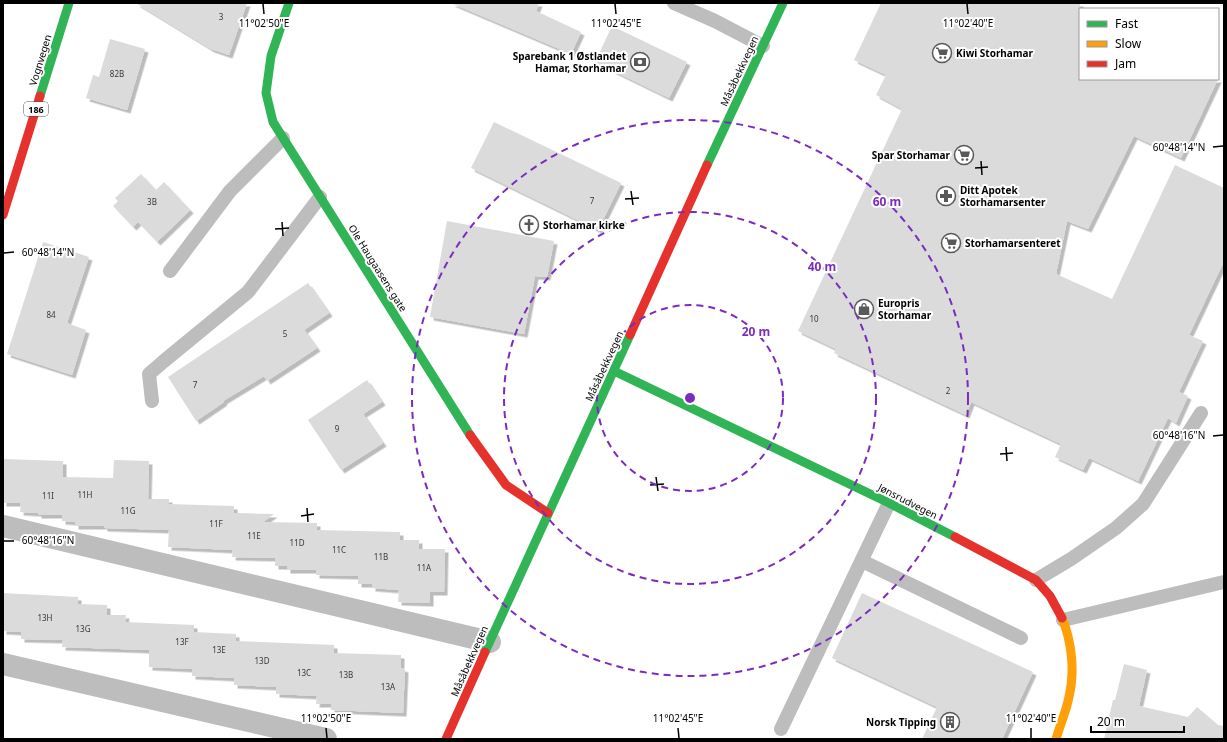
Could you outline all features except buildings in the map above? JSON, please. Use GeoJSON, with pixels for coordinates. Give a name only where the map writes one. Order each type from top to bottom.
{"type":"FeatureCollection","features":[{"type":"Feature","properties":{"kind":"street","name":"Vognvegen"},"geometry":{"type":"LineString","coordinates":[[3,215],[69,3]]}},
{"type":"Feature","properties":{"kind":"street","name":"Ole Haugaasens gate"},"geometry":{"type":"LineString","coordinates":[[289,3],[271,56],[266,93],[273,122],[472,438],[506,485],[548,513]]}},
{"type":"Feature","properties":{"kind":"street","name":"Måsåbekkvegen"},"geometry":{"type":"LineString","coordinates":[[446,739],[548,513],[783,3]]}},
{"type":"Feature","properties":{"kind":"street","name":"Jønsrudvegen"},"geometry":{"type":"LineString","coordinates":[[614,371],[889,503],[1036,580],[1052,598],[1063,620],[1069,641],[1072,666],[1070,694],[1056,739]]}},
{"type":"Feature","properties":{"kind":"street"},"geometry":{"type":"LineString","coordinates":[[3,526],[490,642]]}},
{"type":"Feature","properties":{"kind":"street"},"geometry":{"type":"LineString","coordinates":[[3,664],[326,739]]}},
{"type":"Feature","properties":{"kind":"lane"},"geometry":{"type":"LineString","coordinates":[[674,3],[715,21],[763,46]]}},
{"type":"Feature","properties":{"kind":"lane"},"geometry":{"type":"LineString","coordinates":[[170,271],[230,191],[284,138]]}},
{"type":"Feature","properties":{"kind":"lane"},"geometry":{"type":"LineString","coordinates":[[152,400],[149,374],[248,292],[320,197]]}},
{"type":"Feature","properties":{"kind":"lane"},"geometry":{"type":"LineString","coordinates":[[1036,580],[1071,559],[1116,528],[1143,504],[1201,413]]}},
{"type":"Feature","properties":{"kind":"lane"},"geometry":{"type":"LineString","coordinates":[[781,729],[889,503]]}},
{"type":"Feature","properties":{"kind":"lane"},"geometry":{"type":"LineString","coordinates":[[862,561],[1021,638]]}},
{"type":"Feature","properties":{"kind":"lane"},"geometry":{"type":"LineString","coordinates":[[1063,620],[1224,582]]}},
{"type":"Feature","properties":{"kind":"traffic: fast"},"geometry":{"type":"LineString","coordinates":[[40,96],[69,3]]}},
{"type":"Feature","properties":{"kind":"traffic: fast"},"geometry":{"type":"LineString","coordinates":[[289,3],[271,56],[266,93],[273,122],[470,435]]}},
{"type":"Feature","properties":{"kind":"traffic: fast"},"geometry":{"type":"LineString","coordinates":[[707,165],[783,3]]}},
{"type":"Feature","properties":{"kind":"traffic: fast"},"geometry":{"type":"LineString","coordinates":[[485,652],[630,335]]}},
{"type":"Feature","properties":{"kind":"traffic: fast"},"geometry":{"type":"LineString","coordinates":[[614,371],[889,503],[955,537]]}},
{"type":"Feature","properties":{"kind":"traffic: slow"},"geometry":{"type":"LineString","coordinates":[[1056,739],[1068,703],[1072,677],[1072,657],[1062,618]]}},
{"type":"Feature","properties":{"kind":"traffic: jam"},"geometry":{"type":"LineString","coordinates":[[3,215],[40,96]]}},
{"type":"Feature","properties":{"kind":"traffic: jam"},"geometry":{"type":"LineString","coordinates":[[630,335],[707,165]]}},
{"type":"Feature","properties":{"kind":"traffic: jam"},"geometry":{"type":"LineString","coordinates":[[470,435],[506,485],[548,513]]}},
{"type":"Feature","properties":{"kind":"traffic: jam"},"geometry":{"type":"LineString","coordinates":[[955,537],[1036,580],[1050,596],[1062,618]]}},
{"type":"Feature","properties":{"kind":"traffic: jam"},"geometry":{"type":"LineString","coordinates":[[446,739],[485,652]]}},
{"type":"Feature","properties":{"kind":"place","name":"Kiwi Storhamar"},"geometry":{"type":"Point","coordinates":[942,53]}},
{"type":"Feature","properties":{"kind":"place","name":"Sparebank 1 Østlandet Hamar, Storhamar"},"geometry":{"type":"Point","coordinates":[640,62]}},
{"type":"Feature","properties":{"kind":"place","name":"Spar Storhamar"},"geometry":{"type":"Point","coordinates":[964,155]}},
{"type":"Feature","properties":{"kind":"place","name":"Ditt Apotek Storhamarsenter"},"geometry":{"type":"Point","coordinates":[946,196]}},
{"type":"Feature","properties":{"kind":"place","name":"Storhamar kirke"},"geometry":{"type":"Point","coordinates":[529,225]}},
{"type":"Feature","properties":{"kind":"place","name":"Storhamarsenteret"},"geometry":{"type":"Point","coordinates":[951,243]}},
{"type":"Feature","properties":{"kind":"place","name":"Europris Storhamar"},"geometry":{"type":"Point","coordinates":[864,309]}},
{"type":"Feature","properties":{"kind":"place","name":"Norsk Tipping"},"geometry":{"type":"Point","coordinates":[950,722]}}]}
